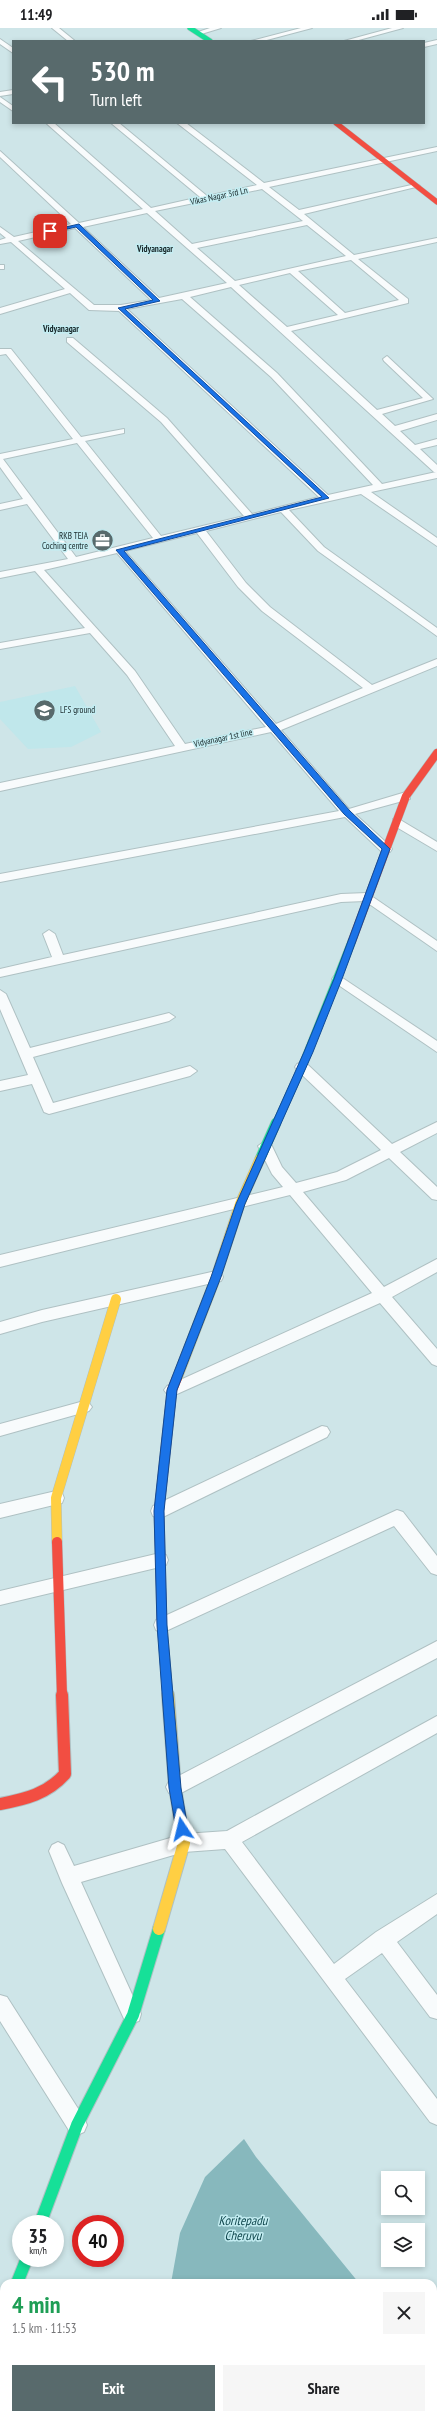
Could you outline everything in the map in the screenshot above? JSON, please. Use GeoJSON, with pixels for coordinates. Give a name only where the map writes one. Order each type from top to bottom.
{"type":"FeatureCollection","features":[{"type":"Feature","properties":{"kind":"street"},"geometry":{"type":"LineString","coordinates":[[55,28],[71,40]]}},
{"type":"Feature","properties":{"kind":"street"},"geometry":{"type":"LineString","coordinates":[[190,28],[208,40]]}},
{"type":"Feature","properties":{"kind":"street"},"geometry":{"type":"LineString","coordinates":[[198,33],[218,28]]}},
{"type":"Feature","properties":{"kind":"street"},"geometry":{"type":"LineString","coordinates":[[258,40],[310,28]]}},
{"type":"Feature","properties":{"kind":"street"},"geometry":{"type":"LineString","coordinates":[[351,40],[400,28]]}},
{"type":"Feature","properties":{"kind":"street"},"geometry":{"type":"LineString","coordinates":[[0,41],[12,50]]}},
{"type":"Feature","properties":{"kind":"street"},"geometry":{"type":"LineString","coordinates":[[425,45],[437,42]]}},
{"type":"Feature","properties":{"kind":"street"},"geometry":{"type":"LineString","coordinates":[[0,94],[12,92]]}},
{"type":"Feature","properties":{"kind":"street"},"geometry":{"type":"LineString","coordinates":[[0,99],[12,108]]}},
{"type":"Feature","properties":{"kind":"street"},"geometry":{"type":"LineString","coordinates":[[51,124],[378,413],[437,470]]}},
{"type":"Feature","properties":{"kind":"street"},"geometry":{"type":"LineString","coordinates":[[116,124],[207,199]]}},
{"type":"Feature","properties":{"kind":"street"},"geometry":{"type":"LineString","coordinates":[[181,124],[264,186],[405,301],[285,330]]}},
{"type":"Feature","properties":{"kind":"street"},"geometry":{"type":"LineString","coordinates":[[337,124],[437,202]]}},
{"type":"Feature","properties":{"kind":"street","name":"Vikas Nagar 3rd Ln"},"geometry":{"type":"LineString","coordinates":[[0,242],[437,149]]}},
{"type":"Feature","properties":{"kind":"street"},"geometry":{"type":"LineString","coordinates":[[0,153],[157,301]]}},
{"type":"Feature","properties":{"kind":"street"},"geometry":{"type":"LineString","coordinates":[[298,213],[416,186]]}},
{"type":"Feature","properties":{"kind":"street"},"geometry":{"type":"LineString","coordinates":[[190,247],[309,222]]}},
{"type":"Feature","properties":{"kind":"street"},"geometry":{"type":"LineString","coordinates":[[0,229],[10,240],[92,308],[121,308],[184,296],[292,270],[437,240]]}},
{"type":"Feature","properties":{"kind":"street"},"geometry":{"type":"LineString","coordinates":[[292,270],[344,316]]}},
{"type":"Feature","properties":{"kind":"street"},"geometry":{"type":"LineString","coordinates":[[0,311],[71,290]]}},
{"type":"Feature","properties":{"kind":"street"},"geometry":{"type":"LineString","coordinates":[[184,296],[274,375],[379,486]]}},
{"type":"Feature","properties":{"kind":"street"},"geometry":{"type":"LineString","coordinates":[[121,308],[326,498]]}},
{"type":"Feature","properties":{"kind":"street"},"geometry":{"type":"LineString","coordinates":[[70,340],[164,420],[250,517]]}},
{"type":"Feature","properties":{"kind":"street"},"geometry":{"type":"LineString","coordinates":[[0,352],[8,351],[159,540]]}},
{"type":"Feature","properties":{"kind":"street"},"geometry":{"type":"LineString","coordinates":[[387,359],[437,406]]}},
{"type":"Feature","properties":{"kind":"street"},"geometry":{"type":"LineString","coordinates":[[378,413],[429,399]]}},
{"type":"Feature","properties":{"kind":"street"},"geometry":{"type":"LineString","coordinates":[[394,429],[437,417]]}},
{"type":"Feature","properties":{"kind":"street"},"geometry":{"type":"LineString","coordinates":[[0,457],[121,431]]}},
{"type":"Feature","properties":{"kind":"street"},"geometry":{"type":"LineString","coordinates":[[413,448],[437,442]]}},
{"type":"Feature","properties":{"kind":"street"},"geometry":{"type":"LineString","coordinates":[[0,461],[28,501],[74,561]]}},
{"type":"Feature","properties":{"kind":"street"},"geometry":{"type":"LineString","coordinates":[[0,575],[74,561],[326,498],[437,475]]}},
{"type":"Feature","properties":{"kind":"street"},"geometry":{"type":"LineString","coordinates":[[362,490],[437,543]]}},
{"type":"Feature","properties":{"kind":"street"},"geometry":{"type":"LineString","coordinates":[[0,507],[28,501]]}},
{"type":"Feature","properties":{"kind":"street"},"geometry":{"type":"LineString","coordinates":[[283,509],[321,549],[437,633]]}},
{"type":"Feature","properties":{"kind":"street"},"geometry":{"type":"LineString","coordinates":[[200,530],[242,585],[266,609],[372,690]]}},
{"type":"Feature","properties":{"kind":"street"},"geometry":{"type":"LineString","coordinates":[[119,550],[275,728],[347,813],[386,849]]}},
{"type":"Feature","properties":{"kind":"street"},"geometry":{"type":"LineString","coordinates":[[37,568],[131,673],[181,747]]}},
{"type":"Feature","properties":{"kind":"street"},"geometry":{"type":"LineString","coordinates":[[0,646],[91,630]]}},
{"type":"Feature","properties":{"kind":"street","name":"Vidyanagar 1st line"},"geometry":{"type":"LineString","coordinates":[[0,787],[275,728],[372,690],[437,662]]}},
{"type":"Feature","properties":{"kind":"street"},"geometry":{"type":"LineString","coordinates":[[43,2215],[77,2125],[132,2015],[184,1843],[175,1788],[162,1625],[160,1560],[159,1511],[172,1390],[216,1277],[240,1204],[302,1066],[338,979],[406,796],[437,753]]}},
{"type":"Feature","properties":{"kind":"street"},"geometry":{"type":"LineString","coordinates":[[0,878],[347,813],[406,796]]}},
{"type":"Feature","properties":{"kind":"street"},"geometry":{"type":"LineString","coordinates":[[397,822],[437,847]]}},
{"type":"Feature","properties":{"kind":"street"},"geometry":{"type":"LineString","coordinates":[[0,973],[341,898],[368,897],[437,947]]}},
{"type":"Feature","properties":{"kind":"street"},"geometry":{"type":"LineString","coordinates":[[49,934],[59,960]]}},
{"type":"Feature","properties":{"kind":"street"},"geometry":{"type":"LineString","coordinates":[[338,979],[437,1047]]}},
{"type":"Feature","properties":{"kind":"street"},"geometry":{"type":"LineString","coordinates":[[0,994],[49,1109],[190,1071]]}},
{"type":"Feature","properties":{"kind":"street"},"geometry":{"type":"LineString","coordinates":[[25,1054],[169,1017]]}},
{"type":"Feature","properties":{"kind":"street"},"geometry":{"type":"LineString","coordinates":[[302,1066],[437,1195]]}},
{"type":"Feature","properties":{"kind":"street"},"geometry":{"type":"LineString","coordinates":[[0,1086],[36,1078]]}},
{"type":"Feature","properties":{"kind":"street"},"geometry":{"type":"LineString","coordinates":[[0,1261],[240,1204],[341,1176],[437,1127]]}},
{"type":"Feature","properties":{"kind":"street"},"geometry":{"type":"LineString","coordinates":[[265,1146],[277,1170],[437,1360]]}},
{"type":"Feature","properties":{"kind":"street"},"geometry":{"type":"LineString","coordinates":[[172,1390],[383,1295],[437,1265]]}},
{"type":"Feature","properties":{"kind":"street"},"geometry":{"type":"LineString","coordinates":[[0,1328],[116,1299],[216,1277]]}},
{"type":"Feature","properties":{"kind":"street"},"geometry":{"type":"LineString","coordinates":[[0,1804],[42,1796],[56,1789],[65,1774],[56,1498],[116,1299]]}},
{"type":"Feature","properties":{"kind":"street"},"geometry":{"type":"LineString","coordinates":[[0,1430],[84,1407]]}},
{"type":"Feature","properties":{"kind":"street"},"geometry":{"type":"LineString","coordinates":[[159,1511],[322,1432]]}},
{"type":"Feature","properties":{"kind":"street"},"geometry":{"type":"LineString","coordinates":[[0,1511],[56,1498]]}},
{"type":"Feature","properties":{"kind":"street"},"geometry":{"type":"LineString","coordinates":[[162,1625],[397,1517],[437,1568]]}},
{"type":"Feature","properties":{"kind":"street"},"geometry":{"type":"LineString","coordinates":[[0,1598],[160,1560]]}},
{"type":"Feature","properties":{"kind":"street"},"geometry":{"type":"LineString","coordinates":[[175,1788],[437,1649]]}},
{"type":"Feature","properties":{"kind":"street"},"geometry":{"type":"LineString","coordinates":[[68,1877],[184,1843],[229,1840],[437,1724]]}},
{"type":"Feature","properties":{"kind":"street"},"geometry":{"type":"LineString","coordinates":[[229,1840],[437,2115]]}},
{"type":"Feature","properties":{"kind":"street"},"geometry":{"type":"LineString","coordinates":[[58,1851],[68,1877],[132,2015]]}},
{"type":"Feature","properties":{"kind":"street"},"geometry":{"type":"LineString","coordinates":[[332,1976],[437,1902]]}},
{"type":"Feature","properties":{"kind":"street"},"geometry":{"type":"LineString","coordinates":[[383,1939],[434,2002]]}},
{"type":"Feature","properties":{"kind":"street"},"geometry":{"type":"LineString","coordinates":[[0,2004],[77,2125]]}},
{"type":"Feature","properties":{"kind":"street"},"geometry":{"type":"LineString","coordinates":[[19,2279],[24,2267]]}},
{"type":"Feature","properties":{"kind":"shaded area","name":"LFS ground"},"geometry":{"type":"Polygon","coordinates":[[[75,686],[101,732],[71,747],[28,749],[0,719],[0,702],[75,686]]]}},
{"type":"Feature","properties":{"kind":"water","name":"Koritepadu Cheruvu"},"geometry":{"type":"Polygon","coordinates":[[[244,2139],[256,2157],[356,2279],[172,2279],[180,2233],[205,2177],[244,2139]]]}},
{"type":"Feature","properties":{"kind":"traffic: fast"},"geometry":{"type":"LineString","coordinates":[[190,28],[208,40]]}},
{"type":"Feature","properties":{"kind":"traffic: fast"},"geometry":{"type":"LineString","coordinates":[[260,1159],[302,1067],[352,941]]}},
{"type":"Feature","properties":{"kind":"traffic: fast"},"geometry":{"type":"LineString","coordinates":[[43,2215],[77,2125],[133,2015],[159,1929]]}},
{"type":"Feature","properties":{"kind":"traffic: fast"},"geometry":{"type":"LineString","coordinates":[[19,2279],[23,2267]]}},
{"type":"Feature","properties":{"kind":"traffic: slow"},"geometry":{"type":"LineString","coordinates":[[177,1378],[216,1277],[240,1204],[260,1159]]}},
{"type":"Feature","properties":{"kind":"traffic: slow"},"geometry":{"type":"LineString","coordinates":[[57,1542],[56,1498],[116,1299]]}},
{"type":"Feature","properties":{"kind":"traffic: slow"},"geometry":{"type":"LineString","coordinates":[[159,1929],[184,1843],[175,1787],[162,1625]]}},
{"type":"Feature","properties":{"kind":"traffic: jam"},"geometry":{"type":"LineString","coordinates":[[337,124],[437,202]]}},
{"type":"Feature","properties":{"kind":"traffic: jam"},"geometry":{"type":"LineString","coordinates":[[352,941],[406,796],[437,753]]}},
{"type":"Feature","properties":{"kind":"traffic: jam"},"geometry":{"type":"LineString","coordinates":[[162,1625],[159,1511],[172,1390],[177,1378]]}},
{"type":"Feature","properties":{"kind":"traffic: jam"},"geometry":{"type":"LineString","coordinates":[[0,1804],[36,1796],[51,1788],[65,1774],[57,1542]]}},
{"type":"Feature","properties":{"kind":"place","name":"RKB TEJA Coching centre"},"geometry":{"type":"Point","coordinates":[103,541]}},
{"type":"Feature","properties":{"kind":"place","name":"LFS ground"},"geometry":{"type":"Point","coordinates":[44,710]}},
{"type":"Feature","properties":{"kind":"district","name":"Vidyanagar"},"geometry":{"type":"Point","coordinates":[155,249]}},
{"type":"Feature","properties":{"kind":"district","name":"Vidyanagar"},"geometry":{"type":"Point","coordinates":[61,329]}},
{"type":"Feature","properties":{"kind":"route"},"geometry":{"type":"LineString","coordinates":[[50,231],[77,225],[157,301],[121,308],[326,498],[119,550],[275,728],[347,813],[386,849],[338,979],[308,1052],[240,1204],[216,1277],[172,1390],[159,1511],[162,1625],[175,1788],[182,1829]]}}]}
